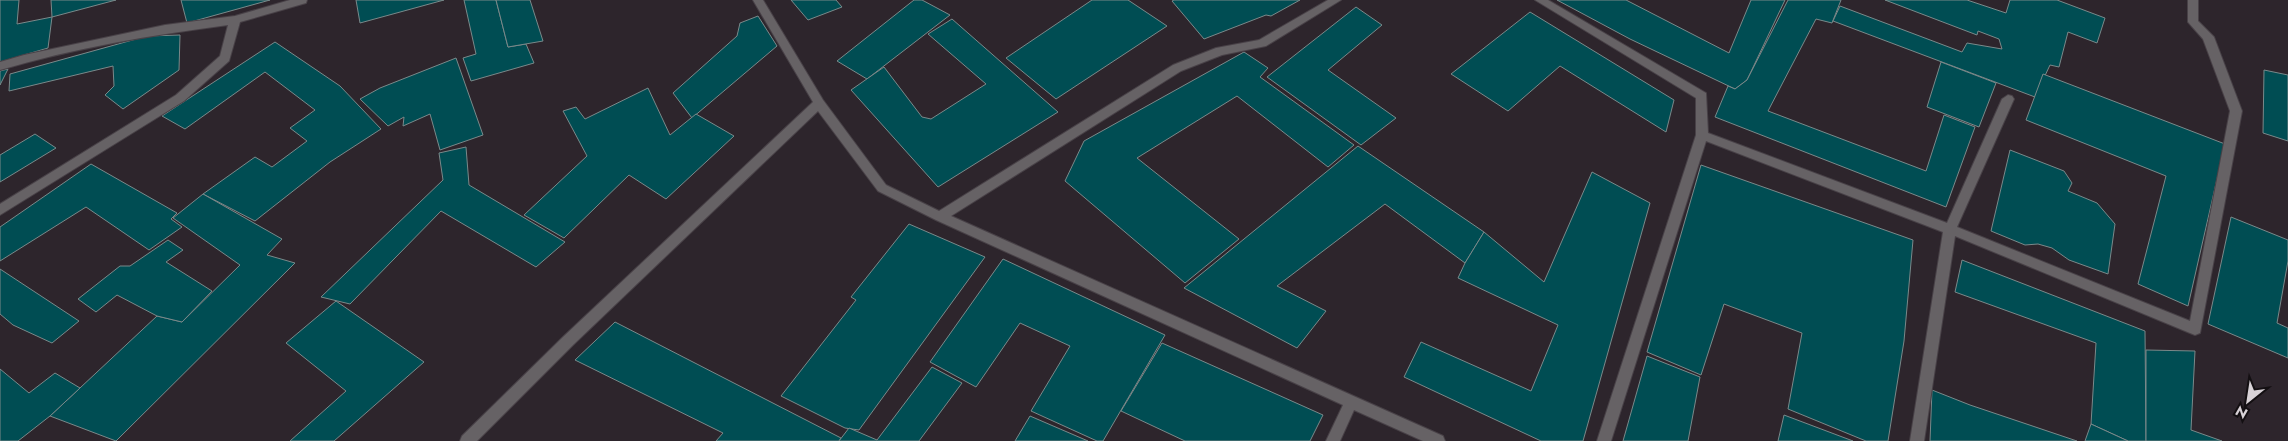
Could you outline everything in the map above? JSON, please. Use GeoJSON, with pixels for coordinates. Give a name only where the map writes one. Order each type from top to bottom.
{"type":"FeatureCollection","features":[{"type":"Feature","properties":{"kind":"street"},"geometry":{"type":"LineString","coordinates":[[0,66],[24,59],[165,29],[235,20],[302,0]]}},
{"type":"Feature","properties":{"kind":"street"},"geometry":{"type":"LineString","coordinates":[[758,0],[819,103],[882,188],[940,217],[1438,441]]}},
{"type":"Feature","properties":{"kind":"street"},"geometry":{"type":"LineString","coordinates":[[940,217],[1177,68],[1220,51],[1262,43],[1336,0]]}},
{"type":"Feature","properties":{"kind":"street"},"geometry":{"type":"LineString","coordinates":[[1540,0],[1702,96],[1702,135],[1604,441]]}},
{"type":"Feature","properties":{"kind":"street"},"geometry":{"type":"LineString","coordinates":[[1702,135],[1950,229],[2195,329],[2236,111],[2208,37],[2193,22],[2193,0]]}},
{"type":"Feature","properties":{"kind":"street"},"geometry":{"type":"LineString","coordinates":[[0,210],[180,98],[225,58],[235,20]]}},
{"type":"Feature","properties":{"kind":"street"},"geometry":{"type":"LineString","coordinates":[[1917,441],[1950,229],[2008,99]]}},
{"type":"Feature","properties":{"kind":"street"},"geometry":{"type":"LineString","coordinates":[[467,441],[568,341],[819,103]]}},
{"type":"Feature","properties":{"kind":"street"},"geometry":{"type":"LineString","coordinates":[[1333,441],[1351,402]]}},
{"type":"Feature","properties":{"kind":"building"},"geometry":{"type":"Polygon","coordinates":[[[0,0],[19,0],[17,24],[52,17],[48,48],[0,62],[0,0]]]}},
{"type":"Feature","properties":{"kind":"building"},"geometry":{"type":"Polygon","coordinates":[[[51,0],[116,0],[52,17],[51,0]]]}},
{"type":"Feature","properties":{"kind":"building"},"geometry":{"type":"Polygon","coordinates":[[[181,0],[270,0],[187,23],[181,0]]]}},
{"type":"Feature","properties":{"kind":"building"},"geometry":{"type":"Polygon","coordinates":[[[356,0],[444,0],[360,23],[356,0]]]}},
{"type":"Feature","properties":{"kind":"building"},"geometry":{"type":"Polygon","coordinates":[[[464,0],[496,0],[508,47],[526,44],[534,63],[471,81],[463,58],[476,54],[464,0]]]}},
{"type":"Feature","properties":{"kind":"building"},"geometry":{"type":"Polygon","coordinates":[[[496,0],[530,0],[543,41],[508,47],[496,0]]]}},
{"type":"Feature","properties":{"kind":"building"},"geometry":{"type":"Polygon","coordinates":[[[791,0],[836,0],[842,7],[808,20],[791,0]]]}},
{"type":"Feature","properties":{"kind":"building"},"geometry":{"type":"Polygon","coordinates":[[[914,0],[922,0],[950,15],[867,79],[837,61],[914,0]]]}},
{"type":"Feature","properties":{"kind":"building"},"geometry":{"type":"Polygon","coordinates":[[[1092,0],[1128,0],[1167,26],[1056,99],[1006,58],[1092,0]]]}},
{"type":"Feature","properties":{"kind":"building"},"geometry":{"type":"Polygon","coordinates":[[[1300,0],[1271,16],[1266,15],[1204,39],[1172,1],[1300,0]]]}},
{"type":"Feature","properties":{"kind":"building"},"geometry":{"type":"Polygon","coordinates":[[[1557,0],[1626,0],[1729,53],[1751,0],[1785,0],[1747,80],[1735,89],[1630,39],[1557,0]]]}},
{"type":"Feature","properties":{"kind":"building"},"geometry":{"type":"Polygon","coordinates":[[[1788,0],[1841,0],[1832,23],[1816,19],[1768,111],[1926,171],[1944,115],[1975,127],[1946,207],[1715,117],[1728,86],[1735,89],[1747,80],[1788,0]]]}},
{"type":"Feature","properties":{"kind":"building"},"geometry":{"type":"Polygon","coordinates":[[[1885,0],[1967,0],[2006,13],[2010,0],[2057,0],[2105,18],[2097,43],[2068,32],[2059,67],[2050,65],[2035,97],[1833,21],[1840,6],[1962,52],[1967,43],[2002,49],[1999,39],[1978,31],[1977,35],[1885,0]]]}},
{"type":"Feature","properties":{"kind":"building"},"geometry":{"type":"Polygon","coordinates":[[[1356,7],[1382,25],[1328,70],[1396,118],[1361,145],[1267,77],[1356,7]]]}},
{"type":"Feature","properties":{"kind":"building"},"geometry":{"type":"Polygon","coordinates":[[[1530,12],[1674,100],[1666,132],[1560,66],[1508,111],[1451,74],[1530,12]]]}},
{"type":"Feature","properties":{"kind":"building"},"geometry":{"type":"Polygon","coordinates":[[[758,16],[777,46],[692,118],[673,93],[737,36],[740,23],[758,16]]]}},
{"type":"Feature","properties":{"kind":"building"},"geometry":{"type":"Polygon","coordinates":[[[952,19],[1058,112],[938,187],[851,90],[884,67],[922,117],[931,119],[986,84],[928,34],[952,19]]]}},
{"type":"Feature","properties":{"kind":"building"},"geometry":{"type":"Polygon","coordinates":[[[180,35],[179,70],[123,109],[105,95],[114,86],[113,66],[9,91],[10,74],[147,36],[180,35]]]}},
{"type":"Feature","properties":{"kind":"building"},"geometry":{"type":"Polygon","coordinates":[[[275,42],[340,86],[381,129],[330,162],[255,221],[203,194],[255,157],[272,167],[307,141],[290,128],[315,110],[265,72],[185,129],[162,116],[275,42]]]}},
{"type":"Feature","properties":{"kind":"building"},"geometry":{"type":"Polygon","coordinates":[[[1244,52],[1268,68],[1260,77],[1354,145],[1328,167],[1237,96],[1137,158],[1239,239],[1185,283],[1065,181],[1084,141],[1244,52]]]}},
{"type":"Feature","properties":{"kind":"building"},"geometry":{"type":"Polygon","coordinates":[[[456,58],[483,135],[440,150],[430,114],[403,126],[404,117],[388,126],[360,99],[380,88],[456,58]]]}},
{"type":"Feature","properties":{"kind":"building"},"geometry":{"type":"Polygon","coordinates":[[[1941,62],[1996,83],[1979,127],[1927,107],[1941,62]]]}},
{"type":"Feature","properties":{"kind":"building"},"geometry":{"type":"Polygon","coordinates":[[[8,69],[0,85],[0,71],[8,69]]]}},
{"type":"Feature","properties":{"kind":"building"},"geometry":{"type":"Polygon","coordinates":[[[2264,70],[2288,75],[2288,141],[2263,133],[2264,70]]]}},
{"type":"Feature","properties":{"kind":"building"},"geometry":{"type":"Polygon","coordinates":[[[2043,74],[2225,144],[2188,306],[2138,284],[2166,176],[2026,120],[2043,74]]]}},
{"type":"Feature","properties":{"kind":"building"},"geometry":{"type":"Polygon","coordinates":[[[648,88],[670,135],[696,114],[734,136],[666,199],[629,175],[564,238],[524,215],[587,156],[563,111],[576,107],[585,119],[648,88]]]}},
{"type":"Feature","properties":{"kind":"building"},"geometry":{"type":"Polygon","coordinates":[[[35,134],[56,148],[0,182],[0,155],[35,134]]]}},
{"type":"Feature","properties":{"kind":"building"},"geometry":{"type":"Polygon","coordinates":[[[1358,146],[1484,232],[1465,263],[1385,204],[1277,286],[1326,311],[1297,348],[1184,288],[1358,146]]]}},
{"type":"Feature","properties":{"kind":"building"},"geometry":{"type":"Polygon","coordinates":[[[466,147],[469,185],[565,242],[536,267],[441,211],[350,304],[321,297],[443,180],[439,153],[466,147]]]}},
{"type":"Feature","properties":{"kind":"building"},"geometry":{"type":"Polygon","coordinates":[[[2010,150],[2064,171],[2072,183],[2068,191],[2097,203],[2115,224],[2108,274],[2069,260],[2052,248],[2038,244],[2025,245],[1991,231],[2010,150]]]}},
{"type":"Feature","properties":{"kind":"building"},"geometry":{"type":"Polygon","coordinates":[[[91,164],[177,213],[171,219],[182,227],[149,250],[86,207],[0,261],[0,227],[91,164]]]}},
{"type":"Feature","properties":{"kind":"building"},"geometry":{"type":"Polygon","coordinates":[[[1701,165],[1913,240],[1904,341],[1888,441],[1866,441],[1788,409],[1802,333],[1724,304],[1701,375],[1647,352],[1701,165]]]}},
{"type":"Feature","properties":{"kind":"building"},"geometry":{"type":"Polygon","coordinates":[[[1592,172],[1650,203],[1583,441],[1541,441],[1404,377],[1421,342],[1531,391],[1558,325],[1458,278],[1484,232],[1544,282],[1592,172]]]}},
{"type":"Feature","properties":{"kind":"building"},"geometry":{"type":"Polygon","coordinates":[[[203,194],[282,239],[267,255],[295,263],[116,441],[50,416],[157,316],[182,322],[240,265],[173,218],[203,194]]]}},
{"type":"Feature","properties":{"kind":"building"},"geometry":{"type":"Polygon","coordinates":[[[2231,217],[2288,240],[2288,261],[2277,323],[2288,328],[2288,358],[2208,324],[2231,217]]]}},
{"type":"Feature","properties":{"kind":"building"},"geometry":{"type":"Polygon","coordinates":[[[909,224],[985,257],[859,430],[845,428],[781,396],[856,300],[851,297],[909,224]]]}},
{"type":"Feature","properties":{"kind":"building"},"geometry":{"type":"Polygon","coordinates":[[[168,240],[183,250],[166,262],[212,291],[182,322],[157,316],[117,295],[96,312],[78,299],[120,266],[130,266],[168,240]]]}},
{"type":"Feature","properties":{"kind":"building"},"geometry":{"type":"Polygon","coordinates":[[[1003,259],[1165,335],[1103,441],[1097,441],[1031,411],[1070,346],[1020,323],[976,387],[930,362],[1003,259]]]}},
{"type":"Feature","properties":{"kind":"building"},"geometry":{"type":"Polygon","coordinates":[[[1962,260],[2145,331],[2146,441],[2128,441],[2091,424],[2096,343],[1955,292],[1962,260]]]}},
{"type":"Feature","properties":{"kind":"building"},"geometry":{"type":"Polygon","coordinates":[[[0,269],[79,321],[52,343],[13,325],[0,314],[0,269]]]}},
{"type":"Feature","properties":{"kind":"building"},"geometry":{"type":"Polygon","coordinates":[[[336,301],[424,362],[334,441],[290,441],[346,391],[286,343],[336,301]]]}},
{"type":"Feature","properties":{"kind":"building"},"geometry":{"type":"Polygon","coordinates":[[[615,322],[841,438],[839,441],[716,441],[723,433],[575,360],[615,322]]]}},
{"type":"Feature","properties":{"kind":"building"},"geometry":{"type":"Polygon","coordinates":[[[1162,343],[1323,415],[1310,441],[1185,441],[1121,411],[1162,343]]]}},
{"type":"Feature","properties":{"kind":"building"},"geometry":{"type":"Polygon","coordinates":[[[2146,350],[2195,351],[2191,430],[2222,441],[2146,441],[2146,350]]]}},
{"type":"Feature","properties":{"kind":"building"},"geometry":{"type":"Polygon","coordinates":[[[1647,356],[1700,377],[1688,441],[1623,441],[1647,356]]]}},
{"type":"Feature","properties":{"kind":"building"},"geometry":{"type":"Polygon","coordinates":[[[932,367],[962,383],[919,441],[839,441],[849,428],[877,440],[932,367]]]}},
{"type":"Feature","properties":{"kind":"building"},"geometry":{"type":"Polygon","coordinates":[[[0,369],[29,393],[55,373],[80,388],[50,416],[18,441],[0,441],[0,369]]]}},
{"type":"Feature","properties":{"kind":"building"},"geometry":{"type":"Polygon","coordinates":[[[1932,390],[1970,405],[2077,441],[1930,441],[1932,390]]]}},
{"type":"Feature","properties":{"kind":"building"},"geometry":{"type":"Polygon","coordinates":[[[1784,415],[1853,441],[1778,441],[1784,415]]]}},
{"type":"Feature","properties":{"kind":"building"},"geometry":{"type":"Polygon","coordinates":[[[1030,416],[1088,441],[1015,441],[1030,416]]]}},
{"type":"Feature","properties":{"kind":"building"},"geometry":{"type":"Polygon","coordinates":[[[2091,424],[2128,441],[2085,441],[2091,424]]]}}]}
